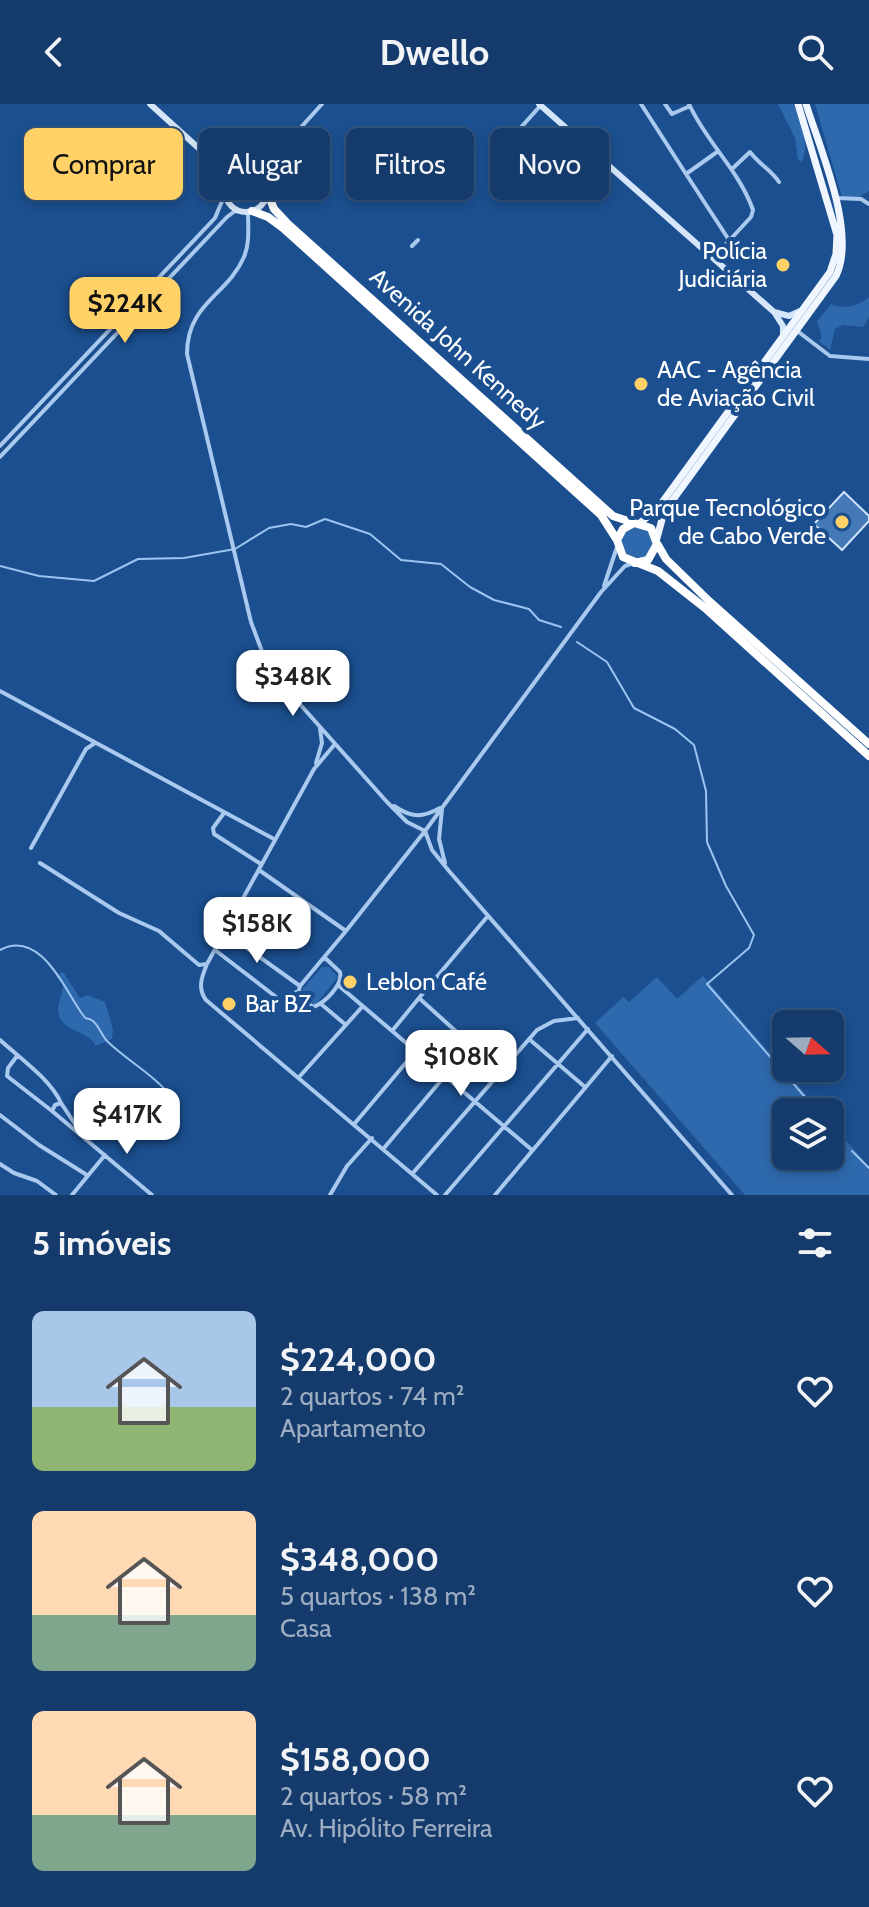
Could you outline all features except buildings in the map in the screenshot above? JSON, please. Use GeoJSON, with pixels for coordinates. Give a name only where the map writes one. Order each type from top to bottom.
{"type":"FeatureCollection","features":[{"type":"Feature","properties":{"kind":"highway","name":"Avenida John Kennedy"},"geometry":{"type":"LineString","coordinates":[[271,200],[274,209],[300,234],[613,516],[637,523]]}},
{"type":"Feature","properties":{"kind":"highway","name":"Avenida John Kennedy"},"geometry":{"type":"LineString","coordinates":[[247,212],[283,228],[601,515],[617,544]]}},
{"type":"Feature","properties":{"kind":"highway"},"geometry":{"type":"LineString","coordinates":[[869,744],[666,559],[651,528],[637,523],[623,529],[617,544],[623,557],[658,571],[705,608],[869,756]]}},
{"type":"Feature","properties":{"kind":"highway"},"geometry":{"type":"LineString","coordinates":[[635,563],[648,560],[657,541]]}},
{"type":"Feature","properties":{"kind":"main road"},"geometry":{"type":"LineString","coordinates":[[150,104],[199,149]]}},
{"type":"Feature","properties":{"kind":"main road"},"geometry":{"type":"LineString","coordinates":[[637,523],[658,508],[830,272],[838,241],[798,104]]}},
{"type":"Feature","properties":{"kind":"main road"},"geometry":{"type":"LineString","coordinates":[[657,541],[664,512],[841,263],[844,234],[806,104]]}},
{"type":"Feature","properties":{"kind":"main road"},"geometry":{"type":"LineString","coordinates":[[540,105],[774,312],[783,326],[781,339]]}},
{"type":"Feature","properties":{"kind":"main road"},"geometry":{"type":"LineString","coordinates":[[229,200],[231,206],[247,212],[263,204],[264,200]]}},
{"type":"Feature","properties":{"kind":"main road"},"geometry":{"type":"LineString","coordinates":[[774,312],[789,316],[802,310]]}},
{"type":"Feature","properties":{"kind":"street"},"geometry":{"type":"LineString","coordinates":[[300,128],[322,104]]}},
{"type":"Feature","properties":{"kind":"street"},"geometry":{"type":"LineString","coordinates":[[641,104],[729,240]]}},
{"type":"Feature","properties":{"kind":"street"},"geometry":{"type":"LineString","coordinates":[[665,104],[672,114],[690,105],[700,128],[732,169],[753,210],[751,217],[714,257]]}},
{"type":"Feature","properties":{"kind":"street"},"geometry":{"type":"LineString","coordinates":[[520,128],[540,105]]}},
{"type":"Feature","properties":{"kind":"street"},"geometry":{"type":"LineString","coordinates":[[686,174],[718,151]]}},
{"type":"Feature","properties":{"kind":"street"},"geometry":{"type":"LineString","coordinates":[[732,169],[750,152],[762,168],[770,171],[779,182]]}},
{"type":"Feature","properties":{"kind":"street"},"geometry":{"type":"LineString","coordinates":[[835,198],[861,199],[869,204]]}},
{"type":"Feature","properties":{"kind":"street"},"geometry":{"type":"LineString","coordinates":[[0,446],[215,218],[223,200]]}},
{"type":"Feature","properties":{"kind":"street"},"geometry":{"type":"LineString","coordinates":[[0,457],[227,217],[235,211],[247,212],[245,255],[199,311],[187,344],[188,363],[255,635],[266,662],[387,802],[407,822],[425,831],[432,850],[449,871],[732,1195]]}},
{"type":"Feature","properties":{"kind":"street"},"geometry":{"type":"LineString","coordinates":[[412,246],[418,240]]}},
{"type":"Feature","properties":{"kind":"street"},"geometry":{"type":"LineString","coordinates":[[796,330],[830,356],[869,359]]}},
{"type":"Feature","properties":{"kind":"street"},"geometry":{"type":"LineString","coordinates":[[601,592],[617,544]]}},
{"type":"Feature","properties":{"kind":"street"},"geometry":{"type":"LineString","coordinates":[[215,950],[280,1000],[286,1001],[296,992],[425,831],[601,592],[625,566],[635,563]]}},
{"type":"Feature","properties":{"kind":"street"},"geometry":{"type":"LineString","coordinates":[[0,691],[274,839]]}},
{"type":"Feature","properties":{"kind":"street"},"geometry":{"type":"LineString","coordinates":[[314,769],[322,743],[317,724]]}},
{"type":"Feature","properties":{"kind":"street"},"geometry":{"type":"LineString","coordinates":[[31,848],[86,749],[95,743]]}},
{"type":"Feature","properties":{"kind":"street"},"geometry":{"type":"LineString","coordinates":[[335,744],[314,769],[274,839],[207,964],[201,987],[206,1000],[437,1195]]}},
{"type":"Feature","properties":{"kind":"street"},"geometry":{"type":"LineString","coordinates":[[387,802],[414,816],[428,815],[442,806]]}},
{"type":"Feature","properties":{"kind":"street"},"geometry":{"type":"LineString","coordinates":[[442,806],[439,839],[449,871]]}},
{"type":"Feature","properties":{"kind":"street"},"geometry":{"type":"LineString","coordinates":[[224,813],[213,828],[214,834],[346,931]]}},
{"type":"Feature","properties":{"kind":"street"},"geometry":{"type":"LineString","coordinates":[[40,863],[119,913],[159,931],[199,965],[207,964]]}},
{"type":"Feature","properties":{"kind":"street"},"geometry":{"type":"LineString","coordinates":[[392,1032],[488,917]]}},
{"type":"Feature","properties":{"kind":"street"},"geometry":{"type":"LineString","coordinates":[[226,933],[300,986]]}},
{"type":"Feature","properties":{"kind":"street"},"geometry":{"type":"LineString","coordinates":[[296,992],[307,1006],[321,1004],[338,985],[342,978],[340,972],[324,957]]}},
{"type":"Feature","properties":{"kind":"street"},"geometry":{"type":"LineString","coordinates":[[338,985],[532,1150]]}},
{"type":"Feature","properties":{"kind":"street"},"geometry":{"type":"LineString","coordinates":[[419,998],[501,1072]]}},
{"type":"Feature","properties":{"kind":"street"},"geometry":{"type":"LineString","coordinates":[[321,1004],[346,1025]]}},
{"type":"Feature","properties":{"kind":"street"},"geometry":{"type":"LineString","coordinates":[[299,1077],[362,1007]]}},
{"type":"Feature","properties":{"kind":"street"},"geometry":{"type":"LineString","coordinates":[[412,1174],[529,1039],[554,1021],[578,1018]]}},
{"type":"Feature","properties":{"kind":"street"},"geometry":{"type":"LineString","coordinates":[[445,1195],[588,1029]]}},
{"type":"Feature","properties":{"kind":"street"},"geometry":{"type":"LineString","coordinates":[[529,1039],[585,1087]]}},
{"type":"Feature","properties":{"kind":"street"},"geometry":{"type":"LineString","coordinates":[[0,1040],[49,1082],[85,1139]]}},
{"type":"Feature","properties":{"kind":"street"},"geometry":{"type":"LineString","coordinates":[[355,1123],[415,1052]]}},
{"type":"Feature","properties":{"kind":"street"},"geometry":{"type":"LineString","coordinates":[[17,1056],[8,1068],[7,1076],[152,1195]]}},
{"type":"Feature","properties":{"kind":"street"},"geometry":{"type":"LineString","coordinates":[[495,1195],[612,1056]]}},
{"type":"Feature","properties":{"kind":"street"},"geometry":{"type":"LineString","coordinates":[[384,1148],[444,1077]]}},
{"type":"Feature","properties":{"kind":"street"},"geometry":{"type":"LineString","coordinates":[[52,1111],[55,1105],[61,1103]]}},
{"type":"Feature","properties":{"kind":"street"},"geometry":{"type":"LineString","coordinates":[[0,1115],[39,1145],[87,1175]]}},
{"type":"Feature","properties":{"kind":"street"},"geometry":{"type":"LineString","coordinates":[[331,1193],[347,1166],[372,1138]]}},
{"type":"Feature","properties":{"kind":"street"},"geometry":{"type":"LineString","coordinates":[[72,1195],[105,1155]]}},
{"type":"Feature","properties":{"kind":"street"},"geometry":{"type":"LineString","coordinates":[[0,1164],[37,1181],[56,1195]]}},
{"type":"Feature","properties":{"kind":"shaded area"},"geometry":{"type":"Polygon","coordinates":[[[778,104],[793,104],[800,118],[805,140],[802,162],[798,160],[795,138],[778,104]]]}},
{"type":"Feature","properties":{"kind":"shaded area"},"geometry":{"type":"Polygon","coordinates":[[[815,104],[869,104],[869,191],[852,201],[842,197],[815,104]]]}},
{"type":"Feature","properties":{"kind":"shaded area"},"geometry":{"type":"Polygon","coordinates":[[[869,297],[869,317],[863,327],[843,325],[835,329],[830,350],[819,341],[822,337],[817,321],[831,304],[851,306],[869,297]]]}},
{"type":"Feature","properties":{"kind":"shaded area"},"geometry":{"type":"Polygon","coordinates":[[[637,527],[648,532],[653,543],[648,554],[637,559],[626,554],[621,543],[626,532],[637,527]]]}},
{"type":"Feature","properties":{"kind":"shaded area"},"geometry":{"type":"Polygon","coordinates":[[[322,967],[329,967],[338,977],[312,1005],[301,997],[300,992],[322,967]]]}},
{"type":"Feature","properties":{"kind":"shaded area"},"geometry":{"type":"Polygon","coordinates":[[[63,972],[80,998],[87,995],[105,1002],[113,1029],[112,1039],[96,1046],[88,1037],[64,1024],[58,1011],[63,984],[56,976],[63,972]]]}},
{"type":"Feature","properties":{"kind":"shaded area"},"geometry":{"type":"Polygon","coordinates":[[[703,976],[772,1056],[772,1082],[795,1082],[809,1098],[772,1098],[772,1170],[844,1170],[844,1138],[869,1167],[869,1195],[745,1195],[595,1023],[623,997],[629,1002],[657,977],[677,999],[703,976]]]}},
{"type":"Feature","properties":{"kind":"waterway"},"geometry":{"type":"LineString","coordinates":[[0,566],[39,576],[94,581],[138,559],[184,558],[235,549],[269,528],[291,524],[306,527],[325,519],[370,534],[401,560],[441,564],[470,587],[494,600],[529,609],[539,620],[561,627]]}},
{"type":"Feature","properties":{"kind":"waterway"},"geometry":{"type":"LineString","coordinates":[[577,642],[607,662],[634,708],[675,729],[694,745],[706,791],[707,842],[726,886],[754,935],[749,948],[707,984],[806,1098]]}},
{"type":"Feature","properties":{"kind":"waterway"},"geometry":{"type":"LineString","coordinates":[[0,950],[15,945],[40,955],[60,978],[85,1017],[93,1021],[107,1041],[168,1093]]}},
{"type":"Feature","properties":{"kind":"waterway"},"geometry":{"type":"LineString","coordinates":[[852,1151],[869,1168]]}},
{"type":"Feature","properties":{"kind":"place","name":"Polícia Judiciária"},"geometry":{"type":"Point","coordinates":[783,265]}},
{"type":"Feature","properties":{"kind":"place","name":"AAC - Agência de Aviação Civil"},"geometry":{"type":"Point","coordinates":[641,384]}},
{"type":"Feature","properties":{"kind":"place","name":"Parque Tecnológico de Cabo Verde"},"geometry":{"type":"Point","coordinates":[842,522]}},
{"type":"Feature","properties":{"kind":"place","name":"Leblon Café"},"geometry":{"type":"Point","coordinates":[350,982]}},
{"type":"Feature","properties":{"kind":"place","name":"Bar BZ"},"geometry":{"type":"Point","coordinates":[229,1004]}}]}
